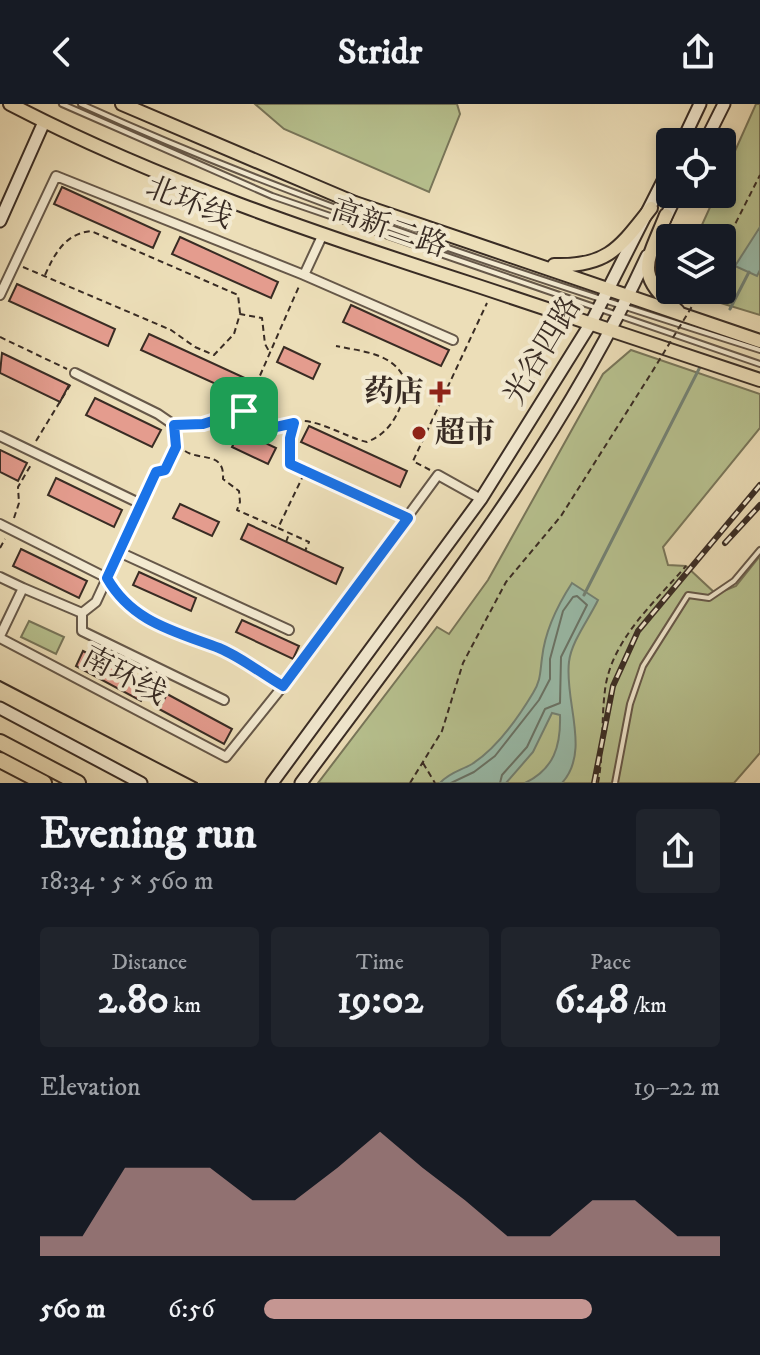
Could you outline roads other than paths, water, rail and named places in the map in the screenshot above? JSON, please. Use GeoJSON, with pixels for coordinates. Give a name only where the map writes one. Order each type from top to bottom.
{"type":"FeatureCollection","features":[{"type":"Feature","properties":{"kind":"highway"},"geometry":{"type":"LineString","coordinates":[[0,742],[78,783]]}},
{"type":"Feature","properties":{"kind":"highway"},"geometry":{"type":"LineString","coordinates":[[0,760],[44,783]]}},
{"type":"Feature","properties":{"kind":"main road","name":"高新二路"},"geometry":{"type":"LineString","coordinates":[[10,104],[44,122],[191,185],[323,234],[760,380]]}},
{"type":"Feature","properties":{"kind":"main road","name":"高新二路"},"geometry":{"type":"LineString","coordinates":[[122,104],[355,203],[539,264],[602,299],[623,306],[683,315],[760,341]]}},
{"type":"Feature","properties":{"kind":"main road"},"geometry":{"type":"LineString","coordinates":[[689,128],[700,104]]}},
{"type":"Feature","properties":{"kind":"main road"},"geometry":{"type":"LineString","coordinates":[[712,128],[724,104]]}},
{"type":"Feature","properties":{"kind":"main road"},"geometry":{"type":"LineString","coordinates":[[0,221],[44,122]]}},
{"type":"Feature","properties":{"kind":"main road","name":"光谷四路"},"geometry":{"type":"LineString","coordinates":[[272,783],[481,499],[591,323],[656,197]]}},
{"type":"Feature","properties":{"kind":"main road"},"geometry":{"type":"LineString","coordinates":[[539,264],[569,265],[599,261],[622,245],[651,208]]}},
{"type":"Feature","properties":{"kind":"main road","name":"光谷四路"},"geometry":{"type":"LineString","coordinates":[[301,783],[443,593],[575,392],[623,306],[670,208]]}},
{"type":"Feature","properties":{"kind":"main road"},"geometry":{"type":"LineString","coordinates":[[666,215],[647,262],[647,275],[651,286],[683,315]]}},
{"type":"Feature","properties":{"kind":"main road"},"geometry":{"type":"LineString","coordinates":[[0,708],[141,783]]}},
{"type":"Feature","properties":{"kind":"street","name":"北环线"},"geometry":{"type":"LineString","coordinates":[[0,295],[56,176],[304,275],[453,340]]}},
{"type":"Feature","properties":{"kind":"street"},"geometry":{"type":"LineString","coordinates":[[304,275],[323,234]]}},
{"type":"Feature","properties":{"kind":"street"},"geometry":{"type":"LineString","coordinates":[[75,373],[174,425],[203,424],[244,411]]}},
{"type":"Feature","properties":{"kind":"street"},"geometry":{"type":"LineString","coordinates":[[82,613],[96,602],[156,472],[165,470],[176,447],[174,425]]}},
{"type":"Feature","properties":{"kind":"street"},"geometry":{"type":"LineString","coordinates":[[0,436],[141,504]]}},
{"type":"Feature","properties":{"kind":"street","name":"南环线"},"geometry":{"type":"LineString","coordinates":[[23,588],[0,637],[226,757],[283,686],[438,475],[481,499]]}},
{"type":"Feature","properties":{"kind":"street"},"geometry":{"type":"LineString","coordinates":[[0,524],[107,578]]}},
{"type":"Feature","properties":{"kind":"street"},"geometry":{"type":"LineString","coordinates":[[119,552],[289,630]]}},
{"type":"Feature","properties":{"kind":"street"},"geometry":{"type":"LineString","coordinates":[[0,577],[82,613]]}},
{"type":"Feature","properties":{"kind":"street"},"geometry":{"type":"LineString","coordinates":[[82,613],[82,631],[224,700]]}},
{"type":"Feature","properties":{"kind":"lane"},"geometry":{"type":"LineString","coordinates":[[62,104],[272,196],[602,299]]}},
{"type":"Feature","properties":{"kind":"lane"},"geometry":{"type":"LineString","coordinates":[[81,104],[160,140],[469,257],[760,350]]}},
{"type":"Feature","properties":{"kind":"lane"},"geometry":{"type":"LineString","coordinates":[[623,306],[760,364]]}},
{"type":"Feature","properties":{"kind":"lane"},"geometry":{"type":"LineString","coordinates":[[615,783],[630,704],[643,666],[688,595],[709,598],[734,581],[760,550]]}},
{"type":"Feature","properties":{"kind":"water"},"geometry":{"type":"Polygon","coordinates":[[[760,227],[760,270],[757,276],[736,264],[760,227]]]}},
{"type":"Feature","properties":{"kind":"water"},"geometry":{"type":"Polygon","coordinates":[[[572,583],[598,600],[570,654],[568,677],[576,741],[575,756],[562,783],[525,783],[543,771],[554,755],[560,715],[552,713],[533,752],[506,783],[440,783],[481,757],[521,712],[538,684],[549,628],[572,583]]]}},
{"type":"Feature","properties":{"kind":"waterway"},"geometry":{"type":"LineString","coordinates":[[730,309],[749,272]]}},
{"type":"Feature","properties":{"kind":"waterway"},"geometry":{"type":"LineString","coordinates":[[584,595],[700,367]]}},
{"type":"Feature","properties":{"kind":"tram line"},"geometry":{"type":"LineString","coordinates":[[0,681],[197,783]]}},
{"type":"Feature","properties":{"kind":"railway"},"geometry":{"type":"LineString","coordinates":[[594,783],[613,686],[638,631],[760,485]]}},
{"type":"Feature","properties":{"kind":"railway"},"geometry":{"type":"LineString","coordinates":[[725,543],[760,505]]}},
{"type":"Feature","properties":{"kind":"place","name":"药店"},"geometry":{"type":"Point","coordinates":[440,392]}},
{"type":"Feature","properties":{"kind":"place","name":"超市"},"geometry":{"type":"Point","coordinates":[419,433]}}]}
